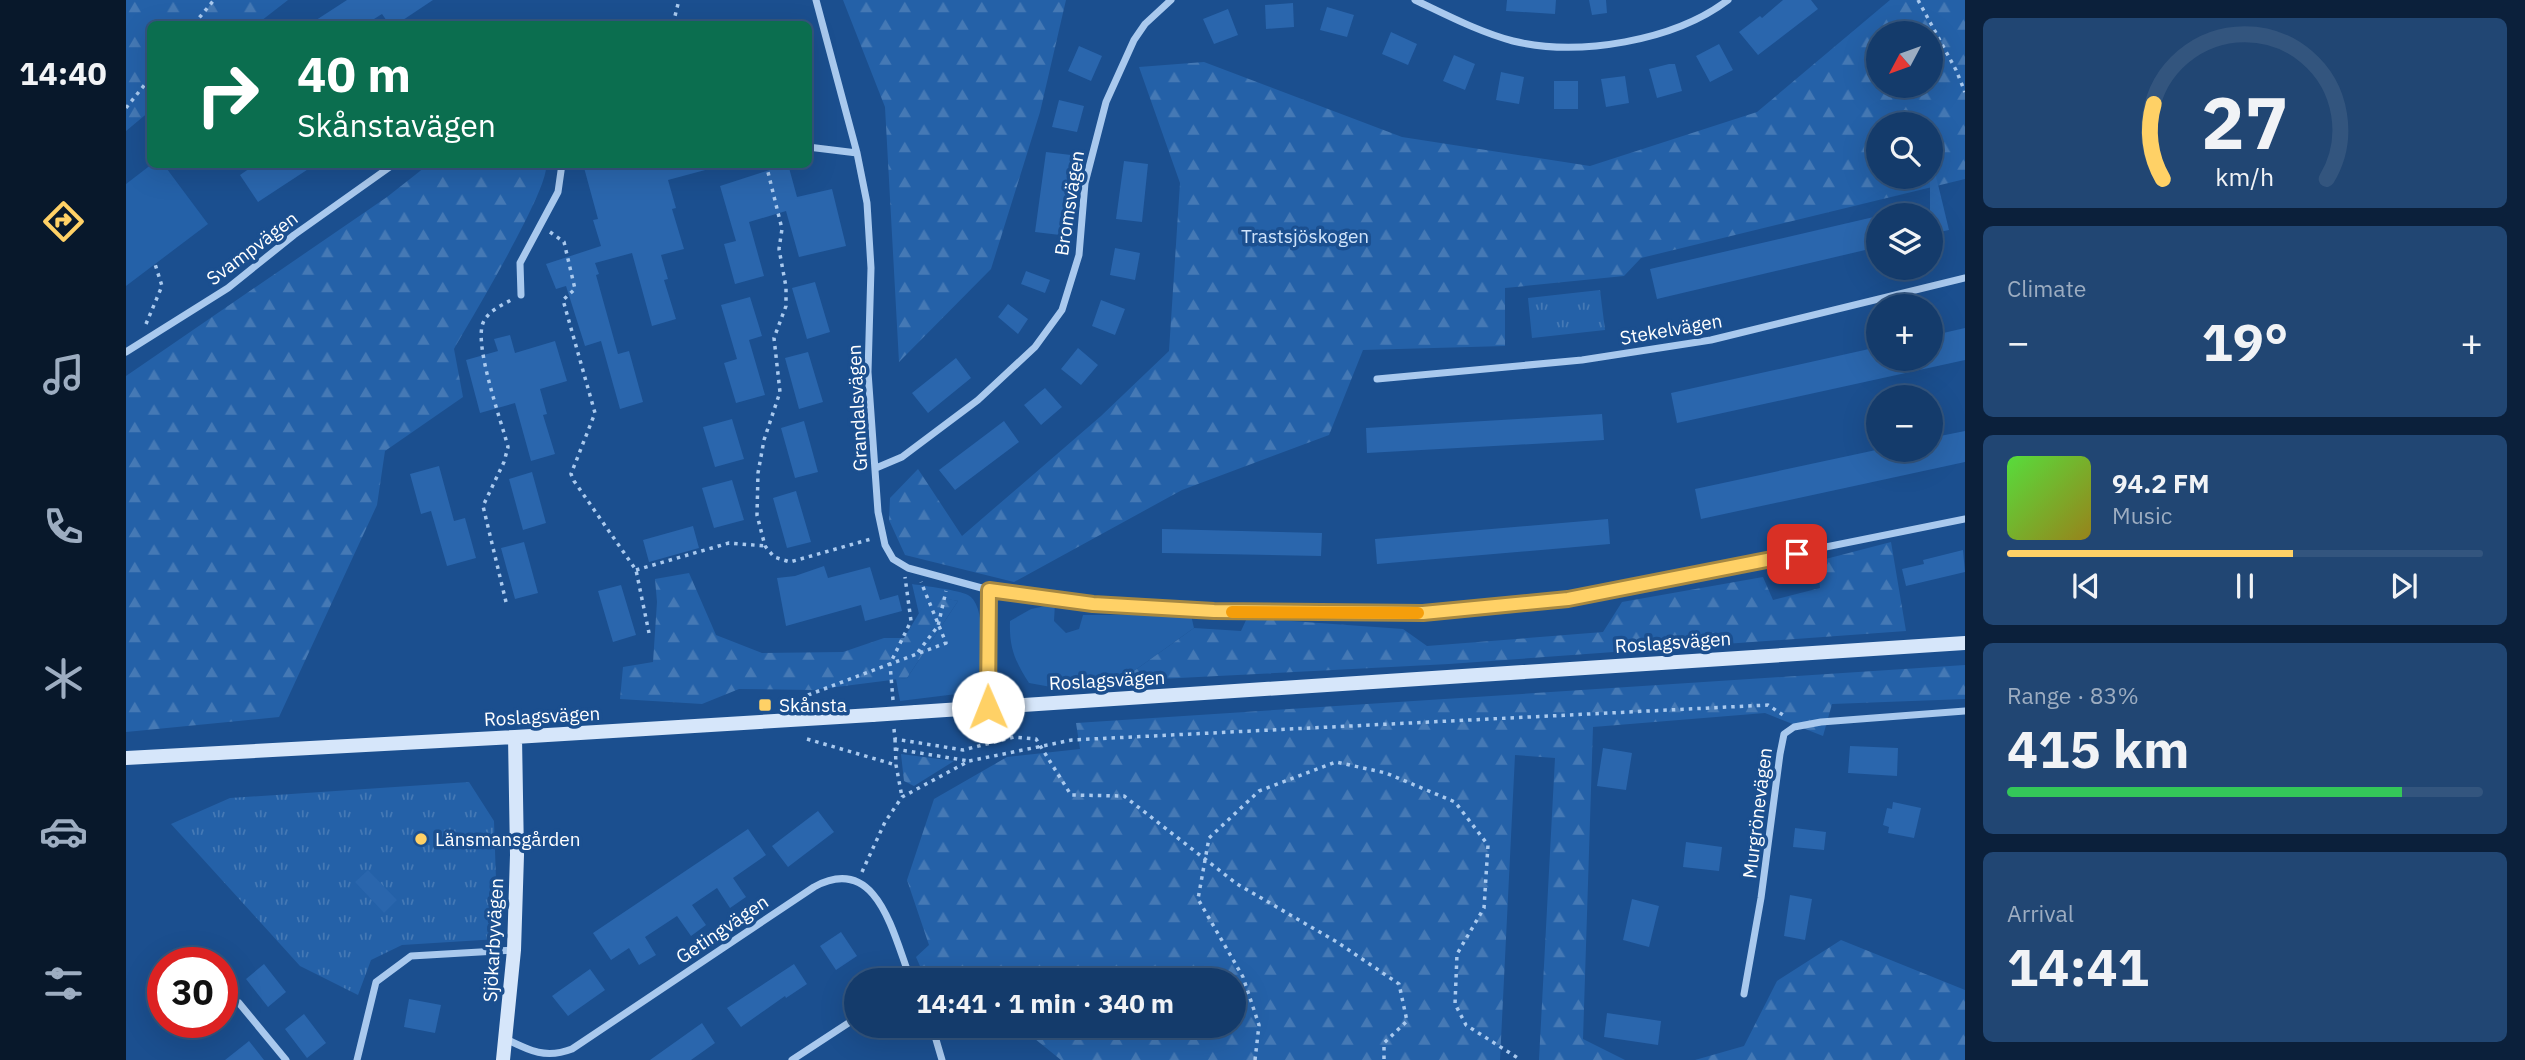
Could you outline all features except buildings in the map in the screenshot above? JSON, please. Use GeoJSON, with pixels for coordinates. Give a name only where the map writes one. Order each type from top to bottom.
{"type":"FeatureCollection","features":[{"type":"Feature","properties":{"kind":"main road","name":"Roslagsvägen"},"geometry":{"type":"LineString","coordinates":[[126,758],[872,715],[1965,643]]}},
{"type":"Feature","properties":{"kind":"main road","name":"Sjökarbyvägen"},"geometry":{"type":"LineString","coordinates":[[503,1060],[514,950],[517,855],[515,737]]}},
{"type":"Feature","properties":{"kind":"street","name":"Grandalsvägen"},"geometry":{"type":"LineString","coordinates":[[816,0],[857,153],[867,204],[872,268],[868,372],[878,512],[885,545],[893,559],[908,568],[989,590],[1093,604],[1214,611],[1423,613],[1568,599],[1965,519]]}},
{"type":"Feature","properties":{"kind":"street","name":"Bromsvägen"},"geometry":{"type":"LineString","coordinates":[[876,468],[902,457],[978,400],[1035,347],[1062,310],[1079,255],[1085,183],[1106,102],[1133,40],[1151,18],[1171,0]]}},
{"type":"Feature","properties":{"kind":"street"},"geometry":{"type":"LineString","coordinates":[[1415,0],[1470,25],[1515,41],[1567,47],[1597,46],[1657,34],[1700,18],[1728,0]]}},
{"type":"Feature","properties":{"kind":"street"},"geometry":{"type":"LineString","coordinates":[[812,148],[857,153]]}},
{"type":"Feature","properties":{"kind":"street","name":"Svampvägen"},"geometry":{"type":"LineString","coordinates":[[126,352],[228,288],[294,234],[388,168]]}},
{"type":"Feature","properties":{"kind":"street"},"geometry":{"type":"LineString","coordinates":[[521,295],[520,263],[558,192],[561,168]]}},
{"type":"Feature","properties":{"kind":"street","name":"Stekelvägen"},"geometry":{"type":"LineString","coordinates":[[1377,379],[1582,360],[1710,340],[1965,278]]}},
{"type":"Feature","properties":{"kind":"street"},"geometry":{"type":"LineString","coordinates":[[988,707],[989,590]]}},
{"type":"Feature","properties":{"kind":"street","name":"Murgrönevägen"},"geometry":{"type":"LineString","coordinates":[[1744,994],[1761,898],[1784,734],[1794,727],[1821,722],[1965,711]]}},
{"type":"Feature","properties":{"kind":"street","name":"Getingvägen"},"geometry":{"type":"LineString","coordinates":[[506,1039],[539,1054],[555,1054],[572,1049],[814,887],[839,877],[858,881]]}},
{"type":"Feature","properties":{"kind":"street"},"geometry":{"type":"LineString","coordinates":[[858,881],[872,891],[906,968]]}},
{"type":"Feature","properties":{"kind":"street"},"geometry":{"type":"LineString","coordinates":[[357,1060],[376,982],[411,956],[514,950]]}},
{"type":"Feature","properties":{"kind":"street"},"geometry":{"type":"LineString","coordinates":[[239,1003],[286,1060]]}},
{"type":"Feature","properties":{"kind":"street"},"geometry":{"type":"LineString","coordinates":[[792,1060],[844,1026]]}},
{"type":"Feature","properties":{"kind":"street"},"geometry":{"type":"LineString","coordinates":[[936,1038],[942,1060]]}},
{"type":"Feature","properties":{"kind":"path"},"geometry":{"type":"LineString","coordinates":[[196,21],[214,0]]}},
{"type":"Feature","properties":{"kind":"path"},"geometry":{"type":"LineString","coordinates":[[674,21],[680,0]]}},
{"type":"Feature","properties":{"kind":"path"},"geometry":{"type":"LineString","coordinates":[[1918,0],[1965,92]]}},
{"type":"Feature","properties":{"kind":"path"},"geometry":{"type":"LineString","coordinates":[[126,108],[147,82]]}},
{"type":"Feature","properties":{"kind":"path"},"geometry":{"type":"LineString","coordinates":[[767,168],[782,229],[779,249],[786,287],[786,306],[774,338],[780,392],[764,440],[758,473],[757,515],[765,546],[774,557],[790,562],[872,539]]}},
{"type":"Feature","properties":{"kind":"path"},"geometry":{"type":"LineString","coordinates":[[541,226],[564,242],[575,289],[562,300],[595,413],[571,474],[573,481],[636,570],[649,633]]}},
{"type":"Feature","properties":{"kind":"path"},"geometry":{"type":"LineString","coordinates":[[149,338],[145,324],[162,286],[155,264]]}},
{"type":"Feature","properties":{"kind":"path"},"geometry":{"type":"LineString","coordinates":[[506,602],[483,506],[505,462],[508,447],[480,341],[483,321],[494,309],[521,295]]}},
{"type":"Feature","properties":{"kind":"path"},"geometry":{"type":"LineString","coordinates":[[871,527],[873,550]]}},
{"type":"Feature","properties":{"kind":"path"},"geometry":{"type":"LineString","coordinates":[[636,570],[729,542],[765,546]]}},
{"type":"Feature","properties":{"kind":"path"},"geometry":{"type":"LineString","coordinates":[[808,695],[890,664],[946,643],[921,582],[906,573],[904,582],[911,621],[890,664],[893,701]]}},
{"type":"Feature","properties":{"kind":"path"},"geometry":{"type":"LineString","coordinates":[[890,664],[921,650],[939,626],[946,595],[945,578]]}},
{"type":"Feature","properties":{"kind":"path"},"geometry":{"type":"LineString","coordinates":[[858,881],[885,822],[902,796],[969,761],[1040,746],[1086,739],[1768,705],[1785,715],[1794,727]]}},
{"type":"Feature","properties":{"kind":"path"},"geometry":{"type":"LineString","coordinates":[[894,726],[896,765],[902,796]]}},
{"type":"Feature","properties":{"kind":"path"},"geometry":{"type":"LineString","coordinates":[[895,739],[963,750],[1014,737],[1036,739],[1071,795],[1124,796],[1237,884],[1337,942],[1399,984],[1407,1021],[1384,1043],[1384,1060]]}},
{"type":"Feature","properties":{"kind":"path"},"geometry":{"type":"LineString","coordinates":[[807,739],[896,765]]}},
{"type":"Feature","properties":{"kind":"path"},"geometry":{"type":"LineString","coordinates":[[895,749],[969,761]]}},
{"type":"Feature","properties":{"kind":"path"},"geometry":{"type":"LineString","coordinates":[[1255,1060],[1259,1025],[1243,977],[1198,899],[1209,838],[1259,791],[1336,762],[1386,773],[1455,802],[1488,845],[1484,908],[1457,954],[1455,1004],[1466,1025],[1521,1060]]}},
{"type":"Feature","properties":{"kind":"green space"},"geometry":{"type":"Polygon","coordinates":[[[126,0],[288,0],[261,21],[147,21],[147,114],[126,131],[126,0]]]}},
{"type":"Feature","properties":{"kind":"green space"},"geometry":{"type":"Polygon","coordinates":[[[843,0],[1066,0],[1040,112],[991,269],[899,362],[885,107],[843,0]]]}},
{"type":"Feature","properties":{"kind":"green space","name":"Trastsjöskogen"},"geometry":{"type":"Polygon","coordinates":[[[1890,0],[1965,0],[1965,179],[1943,184],[1943,112],[1866,112],[1866,189],[1924,189],[1641,258],[1624,276],[1505,288],[1505,346],[1363,350],[1329,435],[1182,490],[1014,582],[905,555],[889,520],[890,498],[918,469],[962,536],[1101,416],[1169,351],[1180,183],[1139,67],[1204,62],[1402,137],[1590,166],[1757,112],[1890,0]]]}},
{"type":"Feature","properties":{"kind":"green space"},"geometry":{"type":"Polygon","coordinates":[[[147,168],[166,168],[208,224],[126,286],[126,184],[147,168]]]}},
{"type":"Feature","properties":{"kind":"green space"},"geometry":{"type":"Polygon","coordinates":[[[424,168],[546,168],[536,200],[523,226],[454,349],[463,397],[385,451],[377,505],[279,717],[126,732],[126,376],[387,197],[424,168]]]}},
{"type":"Feature","properties":{"kind":"green space"},"geometry":{"type":"Polygon","coordinates":[[[1600,290],[1605,330],[1532,338],[1528,298],[1600,290]]]}},
{"type":"Feature","properties":{"kind":"green space"},"geometry":{"type":"Polygon","coordinates":[[[1891,542],[1906,631],[1449,664],[1120,681],[1194,628],[1241,631],[1247,618],[1403,629],[1427,646],[1603,632],[1622,602],[1763,577],[1773,600],[1820,588],[1818,561],[1891,542]]]}},
{"type":"Feature","properties":{"kind":"green space"},"geometry":{"type":"Polygon","coordinates":[[[689,573],[716,635],[762,653],[843,652],[884,638],[904,638],[930,595],[958,601],[907,678],[813,690],[739,689],[702,704],[620,699],[623,667],[653,662],[657,602],[655,579],[689,573]]]}},
{"type":"Feature","properties":{"kind":"green space"},"geometry":{"type":"Polygon","coordinates":[[[912,584],[957,591],[968,595],[974,601],[981,622],[979,681],[965,693],[900,701],[896,679],[907,678],[958,601],[930,596],[919,614],[912,584]]]}},
{"type":"Feature","properties":{"kind":"green space"},"geometry":{"type":"Polygon","coordinates":[[[1055,604],[1054,621],[1066,633],[1079,629],[1083,615],[1191,615],[1194,628],[1120,681],[1062,689],[1029,683],[1014,654],[1010,621],[1031,609],[1055,604]]]}},
{"type":"Feature","properties":{"kind":"green space"},"geometry":{"type":"Polygon","coordinates":[[[1965,665],[1965,699],[1832,704],[1823,736],[1765,713],[1593,727],[1583,1039],[1625,1060],[1539,1060],[1555,758],[1515,755],[1500,1060],[1061,1060],[1034,1038],[1246,1038],[1246,968],[921,968],[916,957],[929,945],[907,880],[934,799],[1007,757],[1080,749],[1076,723],[1965,665]]]}},
{"type":"Feature","properties":{"kind":"green space"},"geometry":{"type":"Polygon","coordinates":[[[901,754],[954,761],[914,786],[904,781],[901,754]]]}},
{"type":"Feature","properties":{"kind":"green space"},"geometry":{"type":"Polygon","coordinates":[[[469,782],[494,821],[498,939],[402,945],[371,960],[358,995],[300,966],[171,824],[230,798],[469,782]]]}},
{"type":"Feature","properties":{"kind":"green space"},"geometry":{"type":"Polygon","coordinates":[[[1841,940],[1965,990],[1965,1060],[1695,1060],[1744,1046],[1777,981],[1841,940]]]}},
{"type":"Feature","properties":{"kind":"slow traffic"},"geometry":{"type":"LineString","coordinates":[[1232,612],[1418,613]]}},
{"type":"Feature","properties":{"kind":"place","name":"Skånsta"},"geometry":{"type":"Point","coordinates":[765,705]}},
{"type":"Feature","properties":{"kind":"place","name":"Länsmansgården"},"geometry":{"type":"Point","coordinates":[421,839]}},
{"type":"Feature","properties":{"kind":"route"},"geometry":{"type":"LineString","coordinates":[[988,707],[989,590],[1093,604],[1214,611],[1423,613],[1568,599],[1797,554]]}}]}
